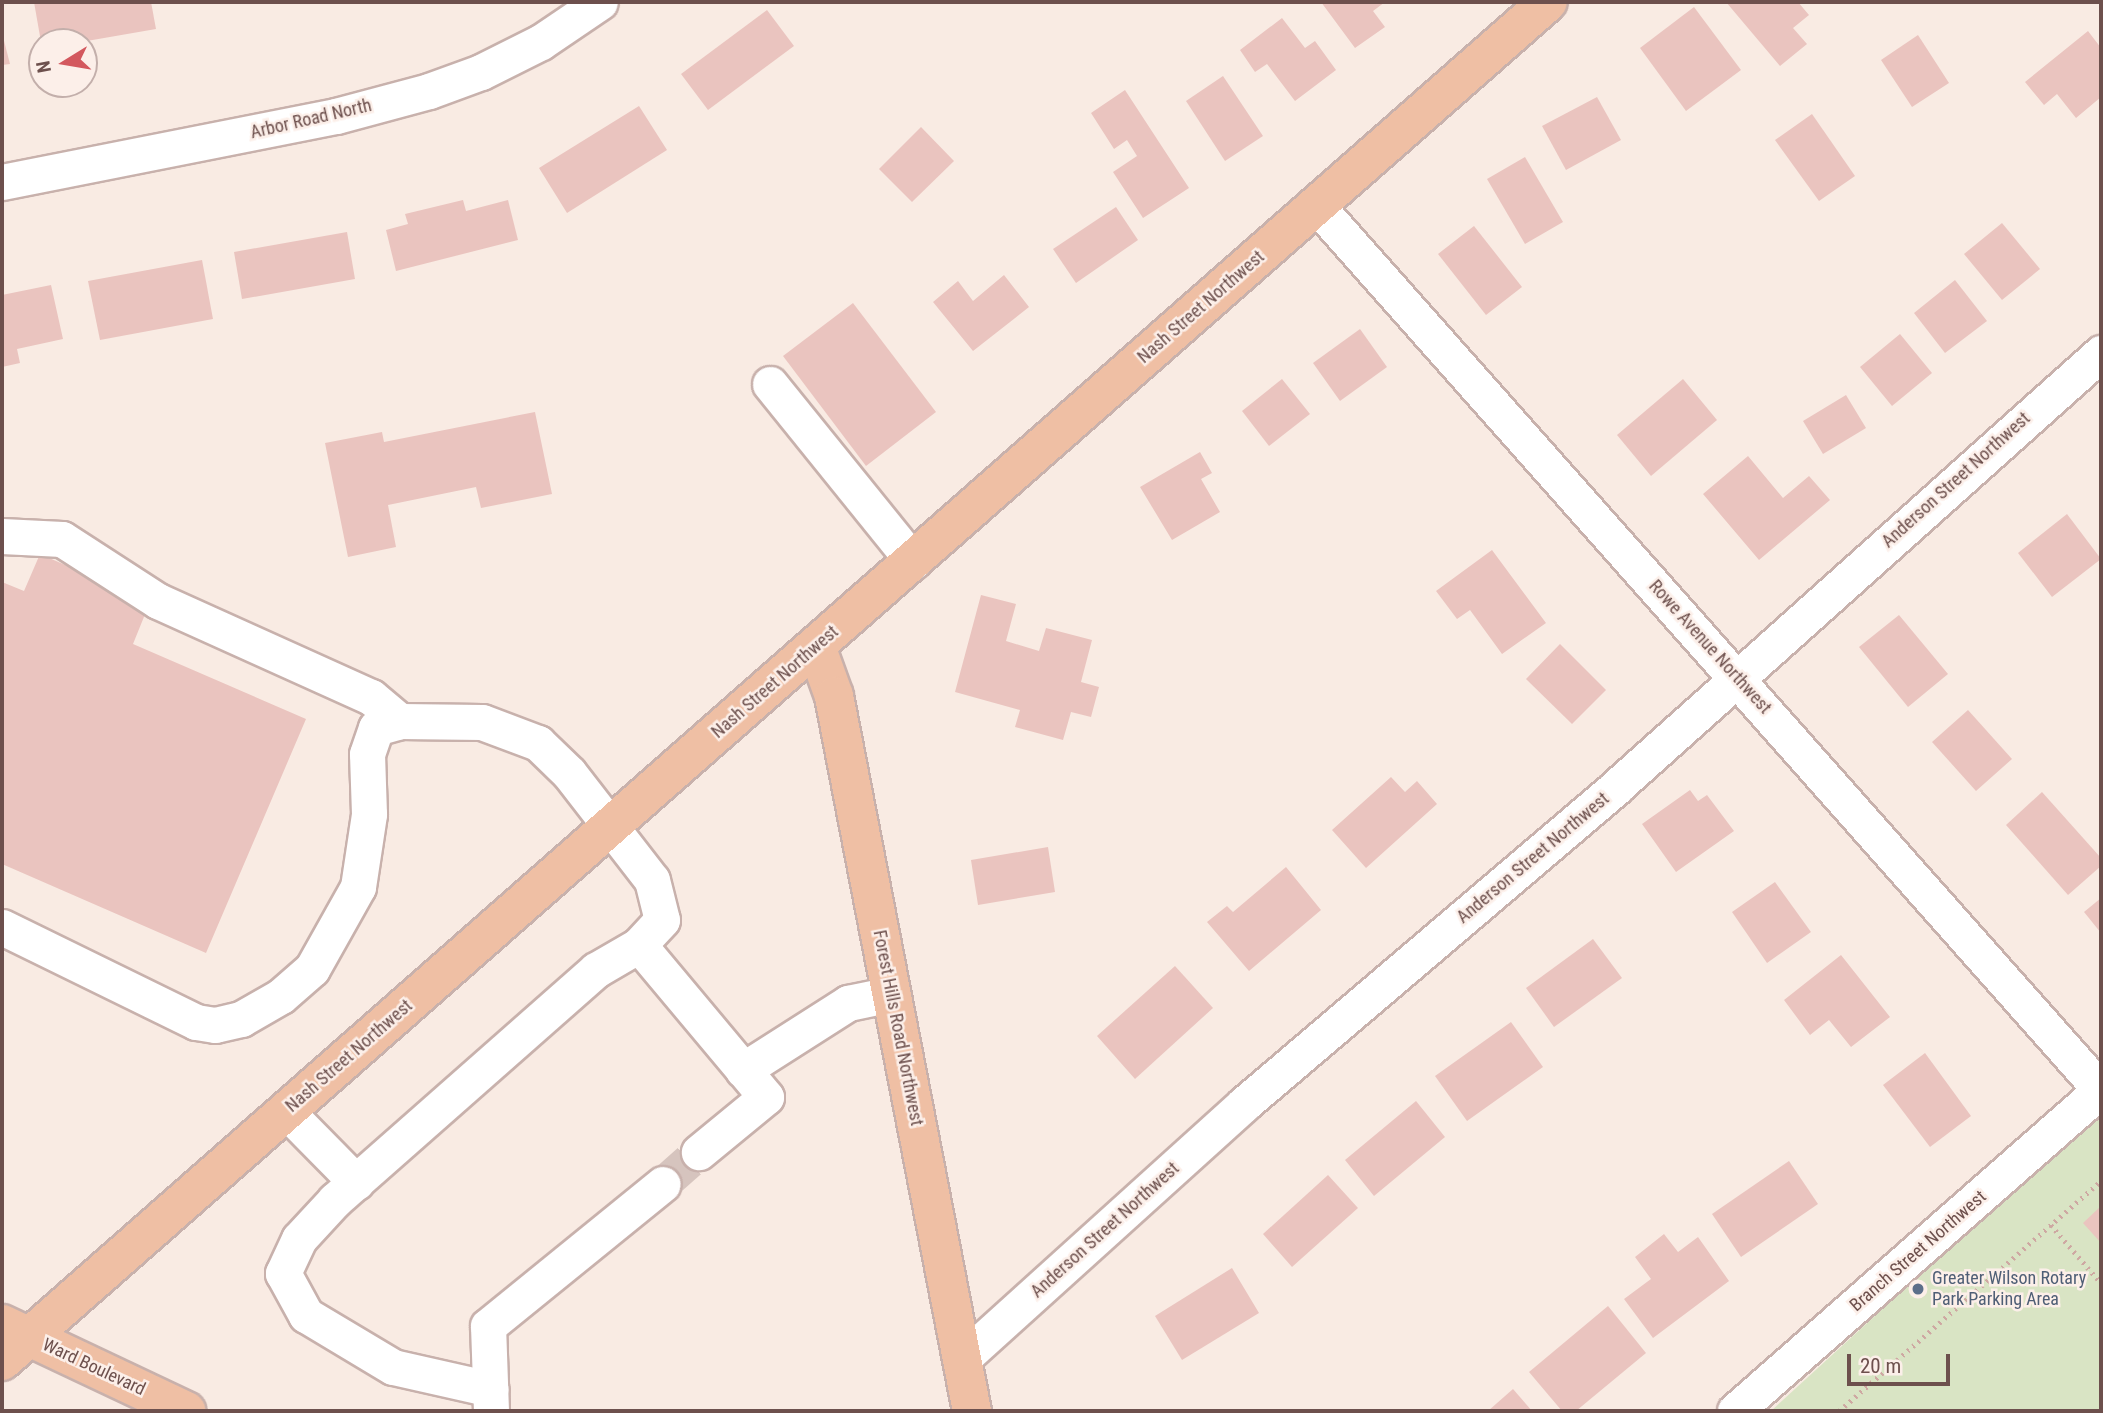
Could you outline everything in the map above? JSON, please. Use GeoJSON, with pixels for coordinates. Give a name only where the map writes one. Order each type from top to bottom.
{"type":"FeatureCollection","features":[{"type":"Feature","properties":{"kind":"main road","name":"Nash Street Northwest"},"geometry":{"type":"LineString","coordinates":[[11,1341],[286,1111],[1548,2]]}},
{"type":"Feature","properties":{"kind":"main road","name":"Forest Hills Road Northwest"},"geometry":{"type":"LineString","coordinates":[[816,646],[834,696],[972,1411]]}},
{"type":"Feature","properties":{"kind":"main road","name":"Ward Boulevard"},"geometry":{"type":"LineString","coordinates":[[11,1341],[186,1411]]}},
{"type":"Feature","properties":{"kind":"street","name":"Arbor Road North"},"geometry":{"type":"LineString","coordinates":[[2,182],[336,116],[429,91],[481,72],[541,42],[600,2]]}},
{"type":"Feature","properties":{"kind":"street","name":"Rowe Avenue Northwest"},"geometry":{"type":"LineString","coordinates":[[1316,205],[2101,1090]]}},
{"type":"Feature","properties":{"kind":"street","name":"Anderson Street Northwest"},"geometry":{"type":"LineString","coordinates":[[962,1359],[1244,1104],[1616,787],[2101,353]]}},
{"type":"Feature","properties":{"kind":"street"},"geometry":{"type":"LineString","coordinates":[[770,384],[913,561]]}},
{"type":"Feature","properties":{"kind":"street"},"geometry":{"type":"LineString","coordinates":[[2,536],[62,539],[158,601],[371,697],[400,721]]}},
{"type":"Feature","properties":{"kind":"street"},"geometry":{"type":"LineString","coordinates":[[2,927],[196,1022],[215,1025],[242,1019],[281,996],[312,969],[358,887],[369,814],[367,754],[376,728],[400,721],[482,722],[513,730],[538,743],[569,773],[652,880],[662,920],[639,945],[596,970],[356,1182],[299,1239],[283,1273],[306,1315],[393,1367],[491,1400],[488,1326],[663,1184]]}},
{"type":"Feature","properties":{"kind":"street"},"geometry":{"type":"LineString","coordinates":[[639,945],[766,1097],[699,1152]]}},
{"type":"Feature","properties":{"kind":"street"},"geometry":{"type":"LineString","coordinates":[[743,1070],[848,1003],[892,994]]}},
{"type":"Feature","properties":{"kind":"street","name":"Branch Street Northwest"},"geometry":{"type":"LineString","coordinates":[[1735,1411],[2101,1090]]}},
{"type":"Feature","properties":{"kind":"street"},"geometry":{"type":"LineString","coordinates":[[286,1111],[356,1182]]}},
{"type":"Feature","properties":{"kind":"path"},"geometry":{"type":"LineString","coordinates":[[1839,1411],[2101,1181]]}},
{"type":"Feature","properties":{"kind":"path"},"geometry":{"type":"LineString","coordinates":[[2051,1225],[2101,1283]]}},
{"type":"Feature","properties":{"kind":"green space"},"geometry":{"type":"Polygon","coordinates":[[[2101,1109],[2101,1411],[1771,1411],[2101,1109]]]}},
{"type":"Feature","properties":{"kind":"building"},"geometry":{"type":"Polygon","coordinates":[[[34,2],[151,2],[156,29],[98,39],[98,28],[39,28],[34,2]]]}},
{"type":"Feature","properties":{"kind":"building"},"geometry":{"type":"Polygon","coordinates":[[[1321,2],[1385,2],[1373,11],[1385,27],[1355,48],[1321,2]]]}},
{"type":"Feature","properties":{"kind":"building"},"geometry":{"type":"Polygon","coordinates":[[[1726,2],[1798,2],[1809,15],[1793,28],[1807,44],[1780,66],[1726,2]]]}},
{"type":"Feature","properties":{"kind":"building"},"geometry":{"type":"Polygon","coordinates":[[[1694,7],[1741,70],[1686,111],[1640,48],[1694,7]]]}},
{"type":"Feature","properties":{"kind":"building"},"geometry":{"type":"Polygon","coordinates":[[[767,10],[794,46],[708,110],[681,74],[767,10]]]}},
{"type":"Feature","properties":{"kind":"building"},"geometry":{"type":"Polygon","coordinates":[[[1282,18],[1305,48],[1315,41],[1336,70],[1295,101],[1267,64],[1255,72],[1240,50],[1282,18]]]}},
{"type":"Feature","properties":{"kind":"building"},"geometry":{"type":"Polygon","coordinates":[[[2088,31],[2101,48],[2101,97],[2076,118],[2057,94],[2044,105],[2025,82],[2088,31]]]}},
{"type":"Feature","properties":{"kind":"building"},"geometry":{"type":"Polygon","coordinates":[[[2,33],[10,64],[2,65],[2,33]]]}},
{"type":"Feature","properties":{"kind":"building"},"geometry":{"type":"Polygon","coordinates":[[[1918,35],[1949,83],[1912,107],[1881,60],[1918,35]]]}},
{"type":"Feature","properties":{"kind":"building"},"geometry":{"type":"Polygon","coordinates":[[[1223,76],[1263,136],[1225,161],[1186,101],[1223,76]]]}},
{"type":"Feature","properties":{"kind":"building"},"geometry":{"type":"Polygon","coordinates":[[[1125,90],[1189,188],[1143,218],[1113,172],[1137,156],[1127,140],[1114,149],[1091,113],[1125,90]]]}},
{"type":"Feature","properties":{"kind":"building"},"geometry":{"type":"Polygon","coordinates":[[[1597,97],[1621,140],[1566,170],[1542,126],[1597,97]]]}},
{"type":"Feature","properties":{"kind":"building"},"geometry":{"type":"Polygon","coordinates":[[[639,106],[667,150],[567,213],[539,168],[639,106]]]}},
{"type":"Feature","properties":{"kind":"building"},"geometry":{"type":"Polygon","coordinates":[[[1812,114],[1855,176],[1819,201],[1775,140],[1812,114]]]}},
{"type":"Feature","properties":{"kind":"building"},"geometry":{"type":"Polygon","coordinates":[[[921,127],[954,161],[912,202],[879,169],[921,127]]]}},
{"type":"Feature","properties":{"kind":"building"},"geometry":{"type":"Polygon","coordinates":[[[1525,157],[1563,222],[1525,244],[1487,179],[1525,157]]]}},
{"type":"Feature","properties":{"kind":"building"},"geometry":{"type":"Polygon","coordinates":[[[463,200],[466,211],[508,200],[518,240],[396,271],[386,230],[408,224],[405,214],[463,200]]]}},
{"type":"Feature","properties":{"kind":"building"},"geometry":{"type":"Polygon","coordinates":[[[1116,207],[1138,240],[1076,283],[1053,249],[1116,207]]]}},
{"type":"Feature","properties":{"kind":"building"},"geometry":{"type":"Polygon","coordinates":[[[2002,223],[2040,269],[2002,300],[1964,254],[2002,223]]]}},
{"type":"Feature","properties":{"kind":"building"},"geometry":{"type":"Polygon","coordinates":[[[1474,226],[1522,287],[1486,315],[1438,254],[1474,226]]]}},
{"type":"Feature","properties":{"kind":"building"},"geometry":{"type":"Polygon","coordinates":[[[347,232],[355,279],[242,299],[234,252],[347,232]]]}},
{"type":"Feature","properties":{"kind":"building"},"geometry":{"type":"Polygon","coordinates":[[[202,260],[213,319],[100,340],[88,281],[202,260]]]}},
{"type":"Feature","properties":{"kind":"building"},"geometry":{"type":"Polygon","coordinates":[[[1004,275],[1029,307],[973,351],[933,302],[958,281],[973,301],[1004,275]]]}},
{"type":"Feature","properties":{"kind":"building"},"geometry":{"type":"Polygon","coordinates":[[[1955,280],[1987,321],[1945,353],[1914,313],[1955,280]]]}},
{"type":"Feature","properties":{"kind":"building"},"geometry":{"type":"Polygon","coordinates":[[[51,285],[63,339],[17,349],[20,363],[2,367],[2,295],[51,285]]]}},
{"type":"Feature","properties":{"kind":"building"},"geometry":{"type":"Polygon","coordinates":[[[853,303],[936,412],[866,466],[783,356],[853,303]]]}},
{"type":"Feature","properties":{"kind":"building"},"geometry":{"type":"Polygon","coordinates":[[[1360,329],[1387,367],[1340,401],[1313,363],[1360,329]]]}},
{"type":"Feature","properties":{"kind":"building"},"geometry":{"type":"Polygon","coordinates":[[[1900,334],[1932,373],[1892,406],[1860,367],[1900,334]]]}},
{"type":"Feature","properties":{"kind":"building"},"geometry":{"type":"Polygon","coordinates":[[[1282,379],[1310,414],[1269,446],[1242,411],[1282,379]]]}},
{"type":"Feature","properties":{"kind":"building"},"geometry":{"type":"Polygon","coordinates":[[[1683,379],[1717,420],[1651,476],[1617,435],[1683,379]]]}},
{"type":"Feature","properties":{"kind":"building"},"geometry":{"type":"Polygon","coordinates":[[[1846,395],[1866,428],[1823,454],[1803,421],[1846,395]]]}},
{"type":"Feature","properties":{"kind":"building"},"geometry":{"type":"Polygon","coordinates":[[[535,412],[552,494],[481,508],[476,487],[388,505],[396,547],[348,557],[325,443],[382,432],[384,442],[535,412]]]}},
{"type":"Feature","properties":{"kind":"building"},"geometry":{"type":"Polygon","coordinates":[[[1200,452],[1212,473],[1201,479],[1220,512],[1172,540],[1140,487],[1200,452]]]}},
{"type":"Feature","properties":{"kind":"building"},"geometry":{"type":"Polygon","coordinates":[[[1748,456],[1783,498],[1809,476],[1830,500],[1759,560],[1703,494],[1748,456]]]}},
{"type":"Feature","properties":{"kind":"building"},"geometry":{"type":"Polygon","coordinates":[[[2067,514],[2101,559],[2052,597],[2018,553],[2067,514]]]}},
{"type":"Feature","properties":{"kind":"building"},"geometry":{"type":"Polygon","coordinates":[[[1492,550],[1546,623],[1502,654],[1470,610],[1457,619],[1436,591],[1492,550]]]}},
{"type":"Feature","properties":{"kind":"building"},"geometry":{"type":"Polygon","coordinates":[[[40,554],[150,602],[133,644],[306,719],[206,953],[2,864],[2,582],[24,591],[40,554]]]}},
{"type":"Feature","properties":{"kind":"building"},"geometry":{"type":"Polygon","coordinates":[[[981,595],[1016,604],[1006,641],[1039,651],[1046,628],[1092,640],[1081,682],[1099,687],[1091,717],[1071,712],[1063,740],[1015,727],[1020,710],[955,692],[981,595]]]}},
{"type":"Feature","properties":{"kind":"building"},"geometry":{"type":"Polygon","coordinates":[[[1899,615],[1948,674],[1908,707],[1859,647],[1899,615]]]}},
{"type":"Feature","properties":{"kind":"building"},"geometry":{"type":"Polygon","coordinates":[[[1560,644],[1606,690],[1572,724],[1526,679],[1560,644]]]}},
{"type":"Feature","properties":{"kind":"building"},"geometry":{"type":"Polygon","coordinates":[[[1968,710],[2012,759],[1976,791],[1932,742],[1968,710]]]}},
{"type":"Feature","properties":{"kind":"building"},"geometry":{"type":"Polygon","coordinates":[[[1391,777],[1405,792],[1417,781],[1437,804],[1366,868],[1332,830],[1391,777]]]}},
{"type":"Feature","properties":{"kind":"building"},"geometry":{"type":"Polygon","coordinates":[[[1690,790],[1698,801],[1707,795],[1734,831],[1676,872],[1642,824],[1690,790]]]}},
{"type":"Feature","properties":{"kind":"building"},"geometry":{"type":"Polygon","coordinates":[[[2042,792],[2101,858],[2101,866],[2068,895],[2006,825],[2042,792]]]}},
{"type":"Feature","properties":{"kind":"building"},"geometry":{"type":"Polygon","coordinates":[[[1048,847],[1055,892],[978,905],[971,860],[1048,847]]]}},
{"type":"Feature","properties":{"kind":"building"},"geometry":{"type":"Polygon","coordinates":[[[1286,867],[1321,910],[1249,971],[1207,922],[1227,906],[1233,912],[1286,867]]]}},
{"type":"Feature","properties":{"kind":"building"},"geometry":{"type":"Polygon","coordinates":[[[1775,882],[1811,932],[1767,963],[1732,912],[1775,882]]]}},
{"type":"Feature","properties":{"kind":"building"},"geometry":{"type":"Polygon","coordinates":[[[2101,898],[2101,933],[2084,912],[2101,898]]]}},
{"type":"Feature","properties":{"kind":"building"},"geometry":{"type":"Polygon","coordinates":[[[1593,939],[1622,978],[1554,1027],[1526,988],[1593,939]]]}},
{"type":"Feature","properties":{"kind":"building"},"geometry":{"type":"Polygon","coordinates":[[[1841,955],[1890,1017],[1851,1047],[1829,1020],[1810,1035],[1784,1000],[1841,955]]]}},
{"type":"Feature","properties":{"kind":"building"},"geometry":{"type":"Polygon","coordinates":[[[1175,966],[1213,1008],[1135,1079],[1097,1036],[1175,966]]]}},
{"type":"Feature","properties":{"kind":"building"},"geometry":{"type":"Polygon","coordinates":[[[1511,1022],[1543,1067],[1467,1121],[1435,1076],[1511,1022]]]}},
{"type":"Feature","properties":{"kind":"building"},"geometry":{"type":"Polygon","coordinates":[[[1925,1053],[1971,1116],[1930,1147],[1883,1085],[1925,1053]]]}},
{"type":"Feature","properties":{"kind":"building"},"geometry":{"type":"Polygon","coordinates":[[[1416,1101],[1445,1137],[1374,1196],[1345,1160],[1416,1101]]]}},
{"type":"Feature","properties":{"kind":"building"},"geometry":{"type":"Polygon","coordinates":[[[1789,1161],[1818,1204],[1741,1257],[1712,1214],[1789,1161]]]}},
{"type":"Feature","properties":{"kind":"building"},"geometry":{"type":"Polygon","coordinates":[[[1328,1175],[1358,1208],[1292,1267],[1263,1234],[1328,1175]]]}},
{"type":"Feature","properties":{"kind":"building"},"geometry":{"type":"Polygon","coordinates":[[[2101,1206],[2101,1243],[2083,1223],[2101,1206]]]}},
{"type":"Feature","properties":{"kind":"building"},"geometry":{"type":"Polygon","coordinates":[[[1664,1234],[1678,1252],[1698,1237],[1729,1281],[1653,1338],[1624,1299],[1651,1279],[1635,1257],[1664,1234]]]}},
{"type":"Feature","properties":{"kind":"building"},"geometry":{"type":"Polygon","coordinates":[[[1232,1268],[1259,1313],[1182,1360],[1155,1316],[1232,1268]]]}},
{"type":"Feature","properties":{"kind":"building"},"geometry":{"type":"Polygon","coordinates":[[[1608,1306],[1646,1353],[1576,1411],[1562,1411],[1529,1372],[1608,1306]]]}},
{"type":"Feature","properties":{"kind":"building"},"geometry":{"type":"Polygon","coordinates":[[[1513,1389],[1532,1411],[1488,1411],[1513,1389]]]}},
{"type":"Feature","properties":{"kind":"tunnel"},"geometry":{"type":"LineString","coordinates":[[663,1184],[699,1152]]}},
{"type":"Feature","properties":{"kind":"place","name":"Greater Wilson Rotary Park Parking Area"},"geometry":{"type":"Point","coordinates":[1918,1289]}}]}
